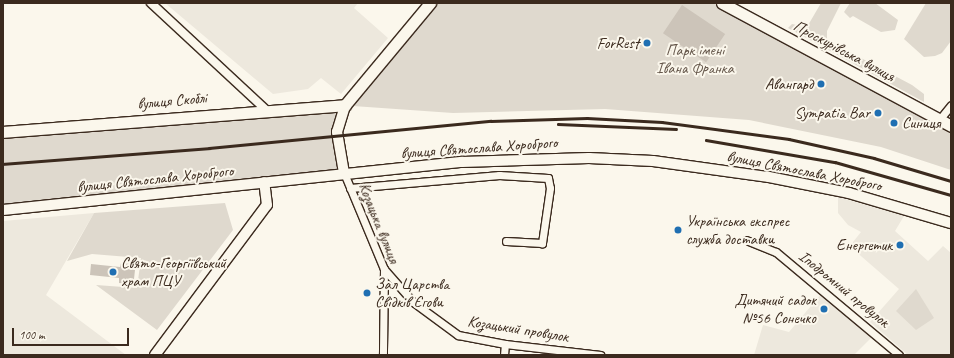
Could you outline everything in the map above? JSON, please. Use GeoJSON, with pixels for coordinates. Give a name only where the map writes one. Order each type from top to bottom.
{"type":"FeatureCollection","features":[{"type":"Feature","properties":{"kind":"main road"},"geometry":{"type":"LineString","coordinates":[[344,173],[338,132],[345,105],[430,3]]}},
{"type":"Feature","properties":{"kind":"main road","name":"Проскурівська вулиця"},"geometry":{"type":"LineString","coordinates":[[722,3],[951,126]]}},
{"type":"Feature","properties":{"kind":"main road","name":"вулиця Скоблі"},"geometry":{"type":"LineString","coordinates":[[3,132],[265,109],[345,105]]}},
{"type":"Feature","properties":{"kind":"main road","name":"вулиця Святослава Хороброго"},"geometry":{"type":"LineString","coordinates":[[3,210],[344,173],[522,159],[590,158],[653,161],[819,186],[911,209],[951,223]]}},
{"type":"Feature","properties":{"kind":"main road"},"geometry":{"type":"LineString","coordinates":[[155,355],[267,205],[264,182]]}},
{"type":"Feature","properties":{"kind":"street"},"geometry":{"type":"LineString","coordinates":[[151,3],[265,109]]}},
{"type":"Feature","properties":{"kind":"street"},"geometry":{"type":"LineString","coordinates":[[939,120],[951,105]]}},
{"type":"Feature","properties":{"kind":"street","name":"Козацька вулиця"},"geometry":{"type":"LineString","coordinates":[[344,173],[384,269],[383,355]]}},
{"type":"Feature","properties":{"kind":"street"},"geometry":{"type":"LineString","coordinates":[[350,188],[499,175],[548,178],[550,188],[542,243],[506,241]]}},
{"type":"Feature","properties":{"kind":"street","name":"Іподромний провулок"},"geometry":{"type":"LineString","coordinates":[[746,240],[776,252],[899,355]]}},
{"type":"Feature","properties":{"kind":"street","name":"Козацький провулок"},"geometry":{"type":"LineString","coordinates":[[384,269],[413,302],[438,323],[458,334],[505,344],[600,355]]}},
{"type":"Feature","properties":{"kind":"street"},"geometry":{"type":"LineString","coordinates":[[504,355],[505,344]]}},
{"type":"Feature","properties":{"kind":"shaded area"},"geometry":{"type":"Polygon","coordinates":[[[165,3],[358,3],[354,8],[388,38],[341,94],[321,78],[308,89],[273,94],[165,3]]]}},
{"type":"Feature","properties":{"kind":"shaded area"},"geometry":{"type":"Polygon","coordinates":[[[838,197],[904,216],[895,231],[928,261],[943,246],[951,253],[951,355],[908,355],[870,322],[899,289],[854,250],[853,242],[861,232],[848,225],[838,213],[838,197]]]}},
{"type":"Feature","properties":{"kind":"shaded area"},"geometry":{"type":"Polygon","coordinates":[[[94,213],[46,295],[126,355],[3,355],[3,221],[94,213]]]}},
{"type":"Feature","properties":{"kind":"shaded area","name":"Дитячий садок №56 Сонечко"},"geometry":{"type":"Polygon","coordinates":[[[821,294],[872,337],[854,355],[754,355],[763,325],[789,332],[821,294]]]}},
{"type":"Feature","properties":{"kind":"green space","name":"Парк імені Івана Франка"},"geometry":{"type":"Polygon","coordinates":[[[439,3],[716,3],[951,130],[951,170],[881,147],[749,120],[605,109],[453,113],[353,106],[439,3]]]}},
{"type":"Feature","properties":{"kind":"green space"},"geometry":{"type":"Polygon","coordinates":[[[821,3],[841,3],[827,31],[827,40],[912,85],[924,94],[924,102],[788,28],[792,24],[807,27],[821,3]]]}},
{"type":"Feature","properties":{"kind":"green space"},"geometry":{"type":"Polygon","coordinates":[[[850,3],[875,3],[898,20],[895,30],[881,32],[853,16],[850,18],[844,12],[850,3]]]}},
{"type":"Feature","properties":{"kind":"green space"},"geometry":{"type":"Polygon","coordinates":[[[926,3],[951,3],[951,41],[942,53],[935,56],[924,57],[904,39],[926,3]]]}},
{"type":"Feature","properties":{"kind":"green space"},"geometry":{"type":"Polygon","coordinates":[[[342,111],[336,156],[340,170],[3,207],[3,137],[342,111]]]}},
{"type":"Feature","properties":{"kind":"green space"},"geometry":{"type":"Polygon","coordinates":[[[225,203],[233,230],[157,330],[96,285],[137,288],[141,258],[92,254],[67,261],[94,213],[225,203]]]}},
{"type":"Feature","properties":{"kind":"green space"},"geometry":{"type":"Polygon","coordinates":[[[916,289],[934,318],[916,330],[896,311],[916,289]]]}},
{"type":"Feature","properties":{"kind":"building"},"geometry":{"type":"Polygon","coordinates":[[[682,5],[725,34],[706,62],[663,33],[682,5]]]}},
{"type":"Feature","properties":{"kind":"building","name":"Свято-Георгіївський храм ПЦУ"},"geometry":{"type":"Polygon","coordinates":[[[121,263],[132,264],[131,269],[135,270],[134,279],[130,278],[129,284],[119,283],[119,278],[90,275],[91,264],[120,267],[121,263]]]}},
{"type":"Feature","properties":{"kind":"railway"},"geometry":{"type":"LineString","coordinates":[[3,164],[209,148],[491,121],[587,118],[662,122],[789,139],[874,158],[951,181]]}},
{"type":"Feature","properties":{"kind":"railway"},"geometry":{"type":"LineString","coordinates":[[558,124],[676,129]]}},
{"type":"Feature","properties":{"kind":"railway"},"geometry":{"type":"LineString","coordinates":[[706,140],[835,162],[951,195]]}},
{"type":"Feature","properties":{"kind":"place","name":"ForRest"},"geometry":{"type":"Point","coordinates":[647,43]}},
{"type":"Feature","properties":{"kind":"place","name":"Авангард"},"geometry":{"type":"Point","coordinates":[821,84]}},
{"type":"Feature","properties":{"kind":"place","name":"Sympatia Bar"},"geometry":{"type":"Point","coordinates":[878,113]}},
{"type":"Feature","properties":{"kind":"place","name":"Синиця"},"geometry":{"type":"Point","coordinates":[894,123]}},
{"type":"Feature","properties":{"kind":"place","name":"Українська експрес служба доставки"},"geometry":{"type":"Point","coordinates":[678,230]}},
{"type":"Feature","properties":{"kind":"place","name":"Енергетик"},"geometry":{"type":"Point","coordinates":[900,245]}},
{"type":"Feature","properties":{"kind":"place","name":"Свято-Георгіївський храм ПЦУ"},"geometry":{"type":"Point","coordinates":[113,272]}},
{"type":"Feature","properties":{"kind":"place","name":"Зал Царства Свідків Єгови"},"geometry":{"type":"Point","coordinates":[367,293]}},
{"type":"Feature","properties":{"kind":"place","name":"Дитячий садок №56 Сонечко"},"geometry":{"type":"Point","coordinates":[824,309]}}]}
